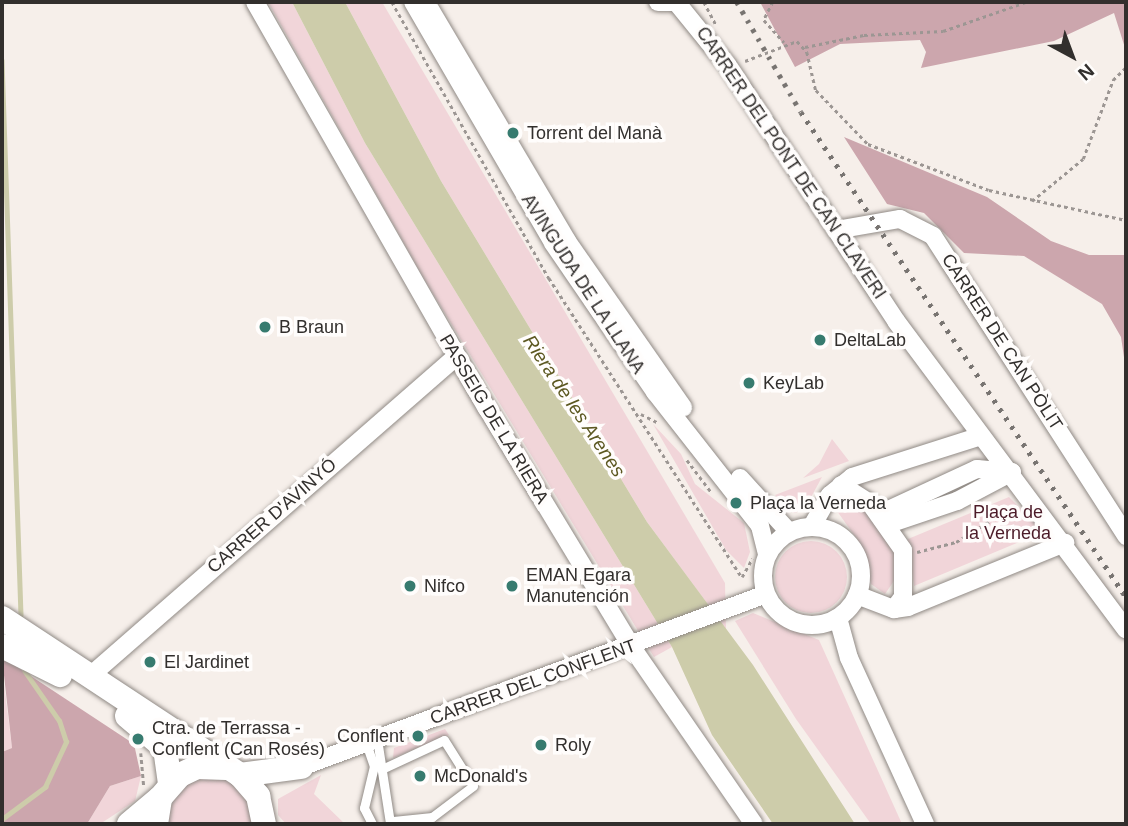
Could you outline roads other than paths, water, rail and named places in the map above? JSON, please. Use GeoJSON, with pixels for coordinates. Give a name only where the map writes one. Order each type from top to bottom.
{"type":"FeatureCollection","features":[{"type":"Feature","properties":{"kind":"main road"},"geometry":{"type":"LineString","coordinates":[[2,618],[7,636],[38,663],[149,730],[168,754],[158,792],[156,824]]}},
{"type":"Feature","properties":{"kind":"main road"},"geometry":{"type":"LineString","coordinates":[[7,636],[90,676],[233,771],[265,818]]}},
{"type":"Feature","properties":{"kind":"main road"},"geometry":{"type":"LineString","coordinates":[[129,824],[158,792],[198,767],[233,771],[301,767]]}},
{"type":"Feature","properties":{"kind":"main road"},"geometry":{"type":"LineString","coordinates":[[265,818],[274,789],[301,767]]}},
{"type":"Feature","properties":{"kind":"street","name":"PASSEIG DE LA RIERA"},"geometry":{"type":"LineString","coordinates":[[255,2],[456,357],[754,824]]}},
{"type":"Feature","properties":{"kind":"street","name":"AVINGUDA DE LA LLANA"},"geometry":{"type":"LineString","coordinates":[[413,2],[553,243],[655,392],[760,526],[767,554]]}},
{"type":"Feature","properties":{"kind":"street","name":"AVINGUDA DE LA LLANA"},"geometry":{"type":"LineString","coordinates":[[426,2],[625,330],[774,521],[789,532]]}},
{"type":"Feature","properties":{"kind":"street"},"geometry":{"type":"LineString","coordinates":[[658,2],[678,2]]}},
{"type":"Feature","properties":{"kind":"street","name":"CARRER DEL PONT DE CAN CLAVERI"},"geometry":{"type":"LineString","coordinates":[[678,2],[728,66],[836,230],[981,436],[1012,472],[1126,630]]}},
{"type":"Feature","properties":{"kind":"street","name":"CARRER DE CAN PÒLIT"},"geometry":{"type":"LineString","coordinates":[[836,230],[900,219],[933,236],[1126,537]]}},
{"type":"Feature","properties":{"kind":"street","name":"CARRER D'AVINYÓ"},"geometry":{"type":"LineString","coordinates":[[90,676],[456,357]]}},
{"type":"Feature","properties":{"kind":"street"},"geometry":{"type":"LineString","coordinates":[[812,526],[841,485],[918,451],[981,436]]}},
{"type":"Feature","properties":{"kind":"street"},"geometry":{"type":"LineString","coordinates":[[885,519],[977,469],[1012,472]]}},
{"type":"Feature","properties":{"kind":"street"},"geometry":{"type":"LineString","coordinates":[[841,485],[885,519],[904,565],[903,597],[894,609]]}},
{"type":"Feature","properties":{"kind":"street"},"geometry":{"type":"LineString","coordinates":[[812,526],[836,533],[856,553],[857,595],[830,622],[788,620],[765,594],[767,554],[789,532],[812,526]]}},
{"type":"Feature","properties":{"kind":"street"},"geometry":{"type":"LineString","coordinates":[[857,595],[894,609],[1065,543]]}},
{"type":"Feature","properties":{"kind":"street","name":"CARRER DEL CONFLENT"},"geometry":{"type":"LineString","coordinates":[[301,767],[729,610],[765,594]]}},
{"type":"Feature","properties":{"kind":"street"},"geometry":{"type":"LineString","coordinates":[[830,622],[925,824]]}},
{"type":"Feature","properties":{"kind":"lane"},"geometry":{"type":"LineString","coordinates":[[372,741],[384,768],[382,792],[391,823],[432,817],[473,786],[444,740],[384,768]]}},
{"type":"Feature","properties":{"kind":"lane"},"geometry":{"type":"LineString","coordinates":[[372,741],[374,766],[364,807],[372,824]]}},
{"type":"Feature","properties":{"kind":"water","name":"Riera de les Arenes"},"geometry":{"type":"Polygon","coordinates":[[[292,2],[345,2],[441,181],[647,522],[753,665],[855,824],[773,824],[712,735],[672,647],[365,143],[292,2]]]}},
{"type":"Feature","properties":{"kind":"waterway"},"geometry":{"type":"LineString","coordinates":[[2,60],[21,615]]}},
{"type":"Feature","properties":{"kind":"waterway"},"geometry":{"type":"LineString","coordinates":[[2,819],[45,787],[66,742],[59,721],[25,672]]}},
{"type":"Feature","properties":{"kind":"railway"},"geometry":{"type":"LineString","coordinates":[[737,2],[801,112],[1126,597]]}},
{"type":"Feature","properties":{"kind":"place","name":"Torrent del Manà"},"geometry":{"type":"Point","coordinates":[513,133]}},
{"type":"Feature","properties":{"kind":"place","name":"B Braun"},"geometry":{"type":"Point","coordinates":[265,327]}},
{"type":"Feature","properties":{"kind":"place","name":"DeltaLab"},"geometry":{"type":"Point","coordinates":[820,340]}},
{"type":"Feature","properties":{"kind":"place","name":"KeyLab"},"geometry":{"type":"Point","coordinates":[749,383]}},
{"type":"Feature","properties":{"kind":"place","name":"Plaça la Verneda"},"geometry":{"type":"Point","coordinates":[736,503]}},
{"type":"Feature","properties":{"kind":"place","name":"Nifco"},"geometry":{"type":"Point","coordinates":[410,586]}},
{"type":"Feature","properties":{"kind":"place","name":"EMAN Egara Manutención"},"geometry":{"type":"Point","coordinates":[512,586]}},
{"type":"Feature","properties":{"kind":"place","name":"El Jardinet"},"geometry":{"type":"Point","coordinates":[150,662]}},
{"type":"Feature","properties":{"kind":"place","name":"Conflent"},"geometry":{"type":"Point","coordinates":[418,736]}},
{"type":"Feature","properties":{"kind":"place","name":"Ctra. de Terrassa - Conflent (Can Rosés)"},"geometry":{"type":"Point","coordinates":[138,739]}},
{"type":"Feature","properties":{"kind":"place","name":"Roly"},"geometry":{"type":"Point","coordinates":[541,745]}},
{"type":"Feature","properties":{"kind":"place","name":"McDonald's"},"geometry":{"type":"Point","coordinates":[420,776]}},
{"type":"Feature","properties":{"kind":"park label","name":"Plaça de la Verneda"},"geometry":{"type":"Point","coordinates":[1008,523]}}]}
